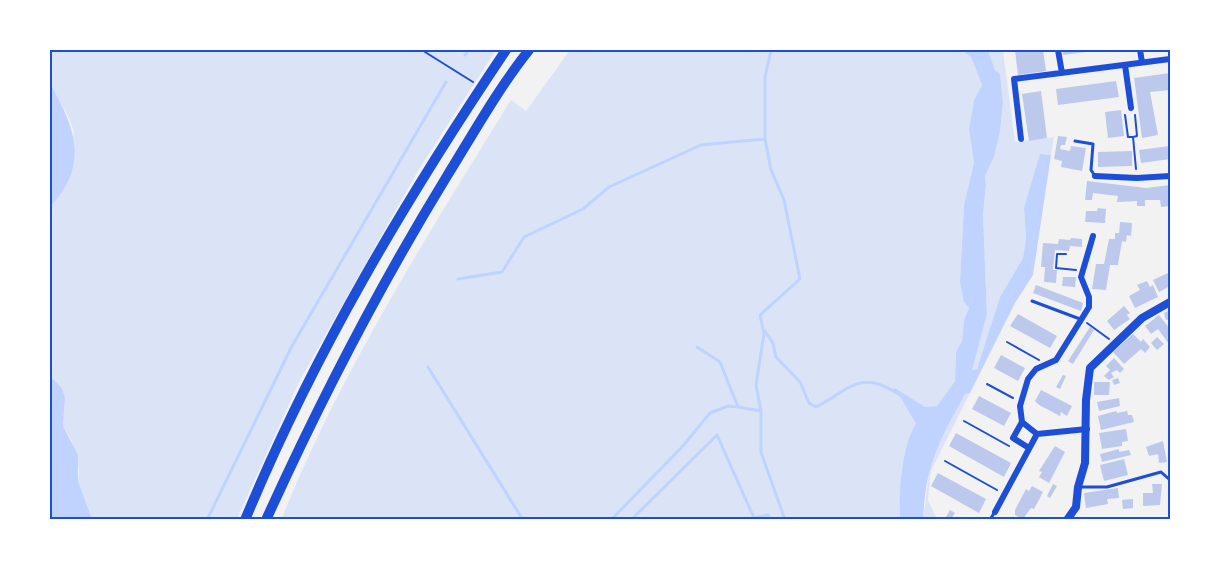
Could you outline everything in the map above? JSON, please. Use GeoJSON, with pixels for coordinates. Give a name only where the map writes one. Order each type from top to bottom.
{"type":"FeatureCollection","features":[{"type":"Feature","properties":{"kind":"highway"},"geometry":{"type":"LineString","coordinates":[[245,519],[291,417],[377,253],[506,50]]}},
{"type":"Feature","properties":{"kind":"highway"},"geometry":{"type":"LineString","coordinates":[[266,519],[340,363],[401,251],[471,136],[529,50]]}},
{"type":"Feature","properties":{"kind":"street"},"geometry":{"type":"LineString","coordinates":[[1058,50],[1062,73]]}},
{"type":"Feature","properties":{"kind":"street"},"geometry":{"type":"LineString","coordinates":[[1140,50],[1142,62]]}},
{"type":"Feature","properties":{"kind":"street"},"geometry":{"type":"LineString","coordinates":[[1021,139],[1014,79],[1170,59]]}},
{"type":"Feature","properties":{"kind":"street"},"geometry":{"type":"LineString","coordinates":[[1125,65],[1131,108]]}},
{"type":"Feature","properties":{"kind":"street"},"geometry":{"type":"LineString","coordinates":[[1095,176],[1137,178],[1170,176]]}},
{"type":"Feature","properties":{"kind":"street"},"geometry":{"type":"LineString","coordinates":[[1029,448],[1013,438],[1022,422],[1021,402],[1028,379],[1036,369],[1056,360],[1089,307],[1089,297],[1081,277],[1093,236]]}},
{"type":"Feature","properties":{"kind":"street"},"geometry":{"type":"LineString","coordinates":[[1067,519],[1076,507],[1078,487],[1085,463],[1086,399],[1090,368],[1142,318],[1170,302]]}},
{"type":"Feature","properties":{"kind":"street"},"geometry":{"type":"LineString","coordinates":[[1022,422],[1037,434],[1087,429]]}},
{"type":"Feature","properties":{"kind":"street"},"geometry":{"type":"LineString","coordinates":[[995,512],[1037,434]]}},
{"type":"Feature","properties":{"kind":"lane"},"geometry":{"type":"LineString","coordinates":[[1074,141],[1093,144],[1090,170],[1095,176]]}},
{"type":"Feature","properties":{"kind":"lane"},"geometry":{"type":"LineString","coordinates":[[1032,301],[1082,320]]}},
{"type":"Feature","properties":{"kind":"lane"},"geometry":{"type":"LineString","coordinates":[[1078,487],[1107,487],[1161,472],[1170,480]]}},
{"type":"Feature","properties":{"kind":"lane"},"geometry":{"type":"LineString","coordinates":[[990,519],[995,512]]}},
{"type":"Feature","properties":{"kind":"path"},"geometry":{"type":"LineString","coordinates":[[425,52],[481,87]]}},
{"type":"Feature","properties":{"kind":"path"},"geometry":{"type":"LineString","coordinates":[[1134,107],[1136,121],[1137,136],[1128,137],[1125,108],[1134,107]]}},
{"type":"Feature","properties":{"kind":"path"},"geometry":{"type":"LineString","coordinates":[[1126,122],[1136,121]]}},
{"type":"Feature","properties":{"kind":"path"},"geometry":{"type":"LineString","coordinates":[[1133,137],[1137,178]]}},
{"type":"Feature","properties":{"kind":"path"},"geometry":{"type":"LineString","coordinates":[[1066,254],[1057,254],[1056,268],[1082,270]]}},
{"type":"Feature","properties":{"kind":"path"},"geometry":{"type":"LineString","coordinates":[[1082,320],[1114,343]]}},
{"type":"Feature","properties":{"kind":"path"},"geometry":{"type":"LineString","coordinates":[[1007,342],[1046,364]]}},
{"type":"Feature","properties":{"kind":"path"},"geometry":{"type":"LineString","coordinates":[[987,384],[1021,402]]}},
{"type":"Feature","properties":{"kind":"path"},"geometry":{"type":"LineString","coordinates":[[964,421],[1025,454]]}},
{"type":"Feature","properties":{"kind":"path"},"geometry":{"type":"LineString","coordinates":[[945,461],[1004,494]]}},
{"type":"Feature","properties":{"kind":"shaded area"},"geometry":{"type":"Polygon","coordinates":[[[50,50],[496,50],[419,169],[300,380],[237,519],[92,519],[78,481],[79,469],[72,441],[63,426],[65,398],[62,388],[50,376],[50,207],[57,199],[74,131],[50,83],[50,50]]]}},
{"type":"Feature","properties":{"kind":"shaded area"},"geometry":{"type":"Polygon","coordinates":[[[570,50],[962,50],[971,57],[982,85],[974,100],[969,129],[974,163],[964,205],[960,282],[969,308],[964,320],[962,341],[956,352],[955,381],[937,406],[925,407],[892,391],[901,398],[916,424],[904,456],[900,483],[900,519],[281,520],[330,411],[358,357],[479,151],[511,100],[526,111],[570,50]]]}},
{"type":"Feature","properties":{"kind":"shaded area"},"geometry":{"type":"Polygon","coordinates":[[[988,50],[1003,50],[1015,142],[1054,137],[1051,155],[1041,154],[1024,208],[1026,238],[1023,258],[1000,297],[977,369],[971,370],[987,314],[983,215],[985,176],[994,157],[1000,132],[1003,102],[1000,74],[995,70],[988,50]]]}},
{"type":"Feature","properties":{"kind":"shaded area"},"geometry":{"type":"Polygon","coordinates":[[[965,393],[970,393],[931,471],[928,500],[937,519],[923,519],[931,459],[965,393]]]}},
{"type":"Feature","properties":{"kind":"water"},"geometry":{"type":"Polygon","coordinates":[[[962,50],[988,50],[995,70],[1000,74],[1003,102],[1000,132],[994,157],[985,176],[983,215],[987,314],[972,370],[977,369],[1000,297],[1023,258],[1026,238],[1024,208],[1040,154],[1051,155],[1033,275],[1015,303],[970,393],[965,394],[941,440],[927,482],[923,519],[900,519],[900,483],[904,456],[916,424],[901,398],[891,391],[895,388],[925,407],[937,406],[955,381],[956,352],[962,341],[964,320],[969,308],[964,302],[960,282],[964,205],[974,163],[969,129],[974,100],[982,85],[971,57],[962,50]]]}},
{"type":"Feature","properties":{"kind":"water"},"geometry":{"type":"Polygon","coordinates":[[[50,83],[72,131],[74,161],[63,191],[50,207],[50,83]]]}},
{"type":"Feature","properties":{"kind":"water"},"geometry":{"type":"Polygon","coordinates":[[[50,376],[62,388],[65,398],[63,426],[78,455],[78,481],[92,519],[50,519],[50,376]]]}},
{"type":"Feature","properties":{"kind":"building"},"geometry":{"type":"Polygon","coordinates":[[[1015,50],[1043,50],[1046,71],[1018,75],[1015,50]]]}},
{"type":"Feature","properties":{"kind":"building"},"geometry":{"type":"Polygon","coordinates":[[[1063,50],[1093,50],[1093,51],[1063,55],[1063,50]]]}},
{"type":"Feature","properties":{"kind":"building"},"geometry":{"type":"Polygon","coordinates":[[[1170,73],[1170,90],[1150,92],[1158,135],[1142,138],[1134,78],[1170,73]]]}},
{"type":"Feature","properties":{"kind":"building"},"geometry":{"type":"Polygon","coordinates":[[[1116,81],[1119,97],[1058,105],[1056,89],[1116,81]]]}},
{"type":"Feature","properties":{"kind":"building"},"geometry":{"type":"Polygon","coordinates":[[[1041,91],[1047,138],[1029,141],[1022,94],[1041,91]]]}},
{"type":"Feature","properties":{"kind":"building"},"geometry":{"type":"Polygon","coordinates":[[[1121,110],[1124,136],[1108,138],[1105,112],[1121,110]]]}},
{"type":"Feature","properties":{"kind":"building"},"geometry":{"type":"Polygon","coordinates":[[[1058,136],[1067,137],[1065,145],[1061,145],[1060,149],[1070,151],[1071,146],[1086,148],[1082,171],[1061,167],[1062,161],[1054,159],[1058,136]]]}},
{"type":"Feature","properties":{"kind":"building"},"geometry":{"type":"Polygon","coordinates":[[[1170,146],[1170,159],[1141,163],[1139,150],[1170,146]]]}},
{"type":"Feature","properties":{"kind":"building"},"geometry":{"type":"Polygon","coordinates":[[[1132,151],[1132,166],[1098,167],[1098,152],[1132,151]]]}},
{"type":"Feature","properties":{"kind":"building"},"geometry":{"type":"Polygon","coordinates":[[[1087,181],[1146,188],[1170,185],[1170,206],[1161,207],[1160,200],[1145,200],[1145,206],[1137,206],[1137,201],[1117,202],[1118,196],[1093,193],[1092,200],[1085,200],[1087,181]]]}},
{"type":"Feature","properties":{"kind":"building"},"geometry":{"type":"Polygon","coordinates":[[[1098,208],[1106,209],[1105,223],[1085,222],[1086,211],[1097,211],[1098,208]]]}},
{"type":"Feature","properties":{"kind":"building"},"geometry":{"type":"Polygon","coordinates":[[[1120,222],[1132,223],[1131,236],[1127,235],[1126,242],[1122,241],[1118,265],[1110,265],[1106,290],[1092,289],[1096,264],[1104,264],[1109,239],[1115,239],[1115,233],[1119,233],[1120,222]]]}},
{"type":"Feature","properties":{"kind":"building"},"geometry":{"type":"Polygon","coordinates":[[[1071,238],[1082,239],[1082,247],[1070,246],[1069,251],[1055,250],[1053,270],[1057,270],[1056,283],[1044,282],[1045,267],[1041,267],[1043,243],[1058,244],[1059,239],[1070,240],[1071,238]]]}},
{"type":"Feature","properties":{"kind":"building"},"geometry":{"type":"Polygon","coordinates":[[[1168,273],[1170,286],[1159,292],[1153,280],[1168,273]]]}},
{"type":"Feature","properties":{"kind":"building"},"geometry":{"type":"Polygon","coordinates":[[[1063,277],[1076,277],[1075,287],[1062,286],[1063,277]]]}},
{"type":"Feature","properties":{"kind":"building"},"geometry":{"type":"Polygon","coordinates":[[[1147,281],[1150,287],[1153,285],[1158,297],[1135,308],[1129,296],[1140,290],[1137,285],[1147,281]]]}},
{"type":"Feature","properties":{"kind":"building"},"geometry":{"type":"Polygon","coordinates":[[[1036,285],[1083,303],[1081,311],[1033,293],[1036,285]]]}},
{"type":"Feature","properties":{"kind":"building"},"geometry":{"type":"Polygon","coordinates":[[[1124,306],[1130,313],[1127,315],[1130,319],[1114,330],[1107,321],[1124,306]]]}},
{"type":"Feature","properties":{"kind":"building"},"geometry":{"type":"Polygon","coordinates":[[[1170,310],[1170,319],[1166,320],[1164,313],[1170,310]]]}},
{"type":"Feature","properties":{"kind":"building"},"geometry":{"type":"Polygon","coordinates":[[[1018,314],[1057,336],[1050,348],[1010,326],[1018,314]]]}},
{"type":"Feature","properties":{"kind":"building"},"geometry":{"type":"Polygon","coordinates":[[[1159,315],[1170,329],[1169,344],[1158,329],[1151,334],[1145,326],[1159,315]]]}},
{"type":"Feature","properties":{"kind":"building"},"geometry":{"type":"Polygon","coordinates":[[[1090,327],[1094,330],[1073,364],[1068,361],[1090,327]]]}},
{"type":"Feature","properties":{"kind":"building"},"geometry":{"type":"Polygon","coordinates":[[[1133,334],[1141,342],[1143,339],[1150,347],[1145,353],[1141,349],[1124,364],[1113,352],[1133,334]]]}},
{"type":"Feature","properties":{"kind":"building"},"geometry":{"type":"Polygon","coordinates":[[[1157,337],[1164,344],[1157,350],[1151,343],[1157,337]]]}},
{"type":"Feature","properties":{"kind":"building"},"geometry":{"type":"Polygon","coordinates":[[[1001,355],[1025,368],[1018,381],[994,368],[1001,355]]]}},
{"type":"Feature","properties":{"kind":"building"},"geometry":{"type":"Polygon","coordinates":[[[1114,358],[1124,369],[1120,373],[1117,370],[1111,373],[1114,377],[1109,380],[1104,376],[1110,370],[1106,366],[1114,358]]]}},
{"type":"Feature","properties":{"kind":"building"},"geometry":{"type":"Polygon","coordinates":[[[1063,375],[1066,376],[1060,389],[1056,387],[1063,375]]]}},
{"type":"Feature","properties":{"kind":"building"},"geometry":{"type":"Polygon","coordinates":[[[1118,378],[1120,383],[1114,385],[1112,380],[1118,378]]]}},
{"type":"Feature","properties":{"kind":"building"},"geometry":{"type":"Polygon","coordinates":[[[1094,382],[1110,382],[1109,395],[1094,395],[1094,382]]]}},
{"type":"Feature","properties":{"kind":"building"},"geometry":{"type":"Polygon","coordinates":[[[1041,390],[1072,406],[1067,416],[1061,412],[1060,416],[1035,401],[1041,390]]]}},
{"type":"Feature","properties":{"kind":"building"},"geometry":{"type":"Polygon","coordinates":[[[979,396],[1011,413],[1004,426],[972,409],[979,396]]]}},
{"type":"Feature","properties":{"kind":"building"},"geometry":{"type":"Polygon","coordinates":[[[1119,398],[1120,406],[1099,411],[1097,402],[1119,398]]]}},
{"type":"Feature","properties":{"kind":"building"},"geometry":{"type":"Polygon","coordinates":[[[1116,411],[1117,413],[1127,411],[1128,415],[1132,415],[1134,422],[1101,430],[1098,416],[1116,411]]]}},
{"type":"Feature","properties":{"kind":"building"},"geometry":{"type":"Polygon","coordinates":[[[1126,429],[1128,441],[1122,442],[1122,446],[1102,449],[1099,433],[1126,429]]]}},
{"type":"Feature","properties":{"kind":"building"},"geometry":{"type":"Polygon","coordinates":[[[956,433],[1011,463],[1004,477],[949,446],[956,433]]]}},
{"type":"Feature","properties":{"kind":"building"},"geometry":{"type":"Polygon","coordinates":[[[1163,441],[1167,462],[1159,463],[1158,454],[1149,456],[1146,447],[1163,441]]]}},
{"type":"Feature","properties":{"kind":"building"},"geometry":{"type":"Polygon","coordinates":[[[1055,446],[1065,452],[1049,483],[1039,477],[1042,472],[1039,471],[1055,446]]]}},
{"type":"Feature","properties":{"kind":"building"},"geometry":{"type":"Polygon","coordinates":[[[1119,449],[1119,452],[1129,450],[1131,455],[1102,462],[1100,454],[1119,449]]]}},
{"type":"Feature","properties":{"kind":"building"},"geometry":{"type":"Polygon","coordinates":[[[1124,459],[1128,475],[1104,481],[1100,465],[1124,459]]]}},
{"type":"Feature","properties":{"kind":"building"},"geometry":{"type":"Polygon","coordinates":[[[938,473],[986,499],[979,513],[931,486],[938,473]]]}},
{"type":"Feature","properties":{"kind":"building"},"geometry":{"type":"Polygon","coordinates":[[[1053,484],[1057,486],[1050,498],[1047,496],[1053,484]]]}},
{"type":"Feature","properties":{"kind":"building"},"geometry":{"type":"Polygon","coordinates":[[[1152,484],[1162,484],[1160,505],[1143,506],[1143,493],[1153,493],[1152,484]]]}},
{"type":"Feature","properties":{"kind":"building"},"geometry":{"type":"Polygon","coordinates":[[[1032,486],[1043,492],[1034,509],[1031,508],[1023,519],[1015,515],[1015,510],[1026,489],[1029,491],[1032,486]]]}},
{"type":"Feature","properties":{"kind":"building"},"geometry":{"type":"Polygon","coordinates":[[[1118,488],[1119,498],[1107,499],[1108,504],[1086,508],[1084,493],[1118,488]]]}},
{"type":"Feature","properties":{"kind":"building"},"geometry":{"type":"Polygon","coordinates":[[[1133,499],[1133,508],[1123,509],[1122,500],[1133,499]]]}},
{"type":"Feature","properties":{"kind":"building"},"geometry":{"type":"Polygon","coordinates":[[[950,510],[955,513],[951,519],[945,519],[950,510]]]}},
{"type":"Feature","properties":{"kind":"waterway"},"geometry":{"type":"LineString","coordinates":[[465,55],[469,50]]}},
{"type":"Feature","properties":{"kind":"waterway"},"geometry":{"type":"LineString","coordinates":[[765,139],[765,77],[771,50]]}},
{"type":"Feature","properties":{"kind":"waterway"},"geometry":{"type":"LineString","coordinates":[[207,520],[292,346],[446,82]]}},
{"type":"Feature","properties":{"kind":"waterway"},"geometry":{"type":"LineString","coordinates":[[458,279],[502,272],[524,237],[583,209],[609,187],[701,145],[765,139],[771,170],[784,200],[800,279],[760,315],[764,334],[756,385],[761,411],[761,452],[785,520]]}},
{"type":"Feature","properties":{"kind":"waterway"},"geometry":{"type":"LineString","coordinates":[[765,331],[773,343],[776,357],[800,382],[809,403],[816,407],[853,385],[862,383],[882,385],[895,392]]}},
{"type":"Feature","properties":{"kind":"waterway"},"geometry":{"type":"LineString","coordinates":[[697,347],[720,362],[738,407],[761,411]]}},
{"type":"Feature","properties":{"kind":"waterway"},"geometry":{"type":"LineString","coordinates":[[428,367],[523,520]]}},
{"type":"Feature","properties":{"kind":"waterway"},"geometry":{"type":"LineString","coordinates":[[611,520],[682,447],[710,413],[728,406],[738,407]]}},
{"type":"Feature","properties":{"kind":"waterway"},"geometry":{"type":"LineString","coordinates":[[631,520],[717,435],[754,518],[768,515],[771,520]]}}]}
